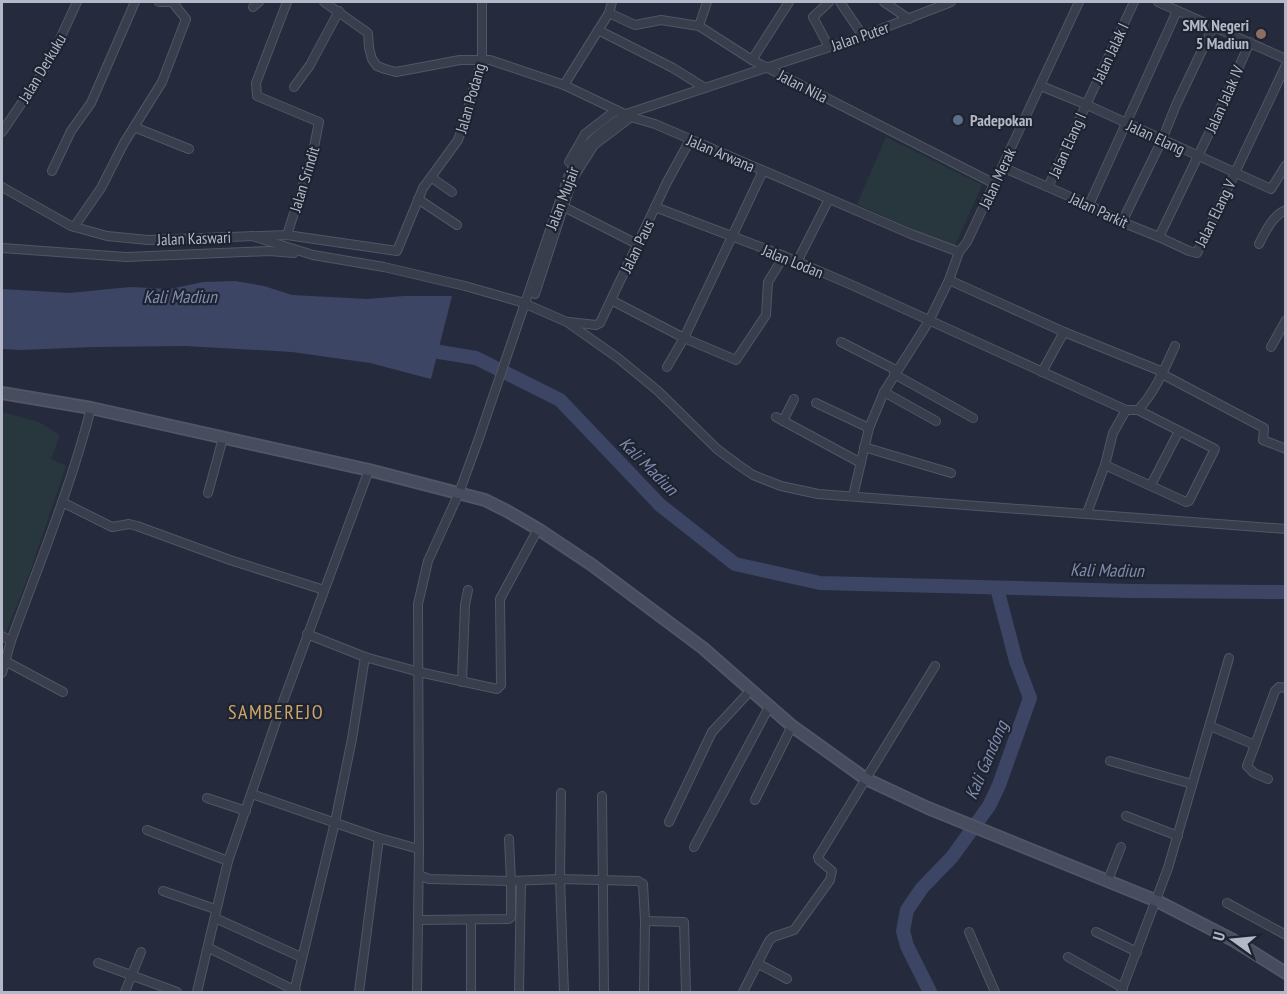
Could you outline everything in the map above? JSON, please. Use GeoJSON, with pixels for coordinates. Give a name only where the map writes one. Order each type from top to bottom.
{"type":"FeatureCollection","features":[{"type":"Feature","properties":{"kind":"main road"},"geometry":{"type":"LineString","coordinates":[[2,393],[91,408],[369,470],[485,500],[538,529],[592,565],[703,648],[792,726],[866,778],[997,836],[1157,901],[1233,940],[1286,973]]}},
{"type":"Feature","properties":{"kind":"street","name":"Jalan Derkuku"},"geometry":{"type":"LineString","coordinates":[[2,132],[42,73],[60,41],[77,2]]}},
{"type":"Feature","properties":{"kind":"street"},"geometry":{"type":"LineString","coordinates":[[52,171],[65,142],[91,103],[135,2]]}},
{"type":"Feature","properties":{"kind":"street"},"geometry":{"type":"LineString","coordinates":[[74,227],[101,188],[134,127],[162,82],[180,38],[186,17],[175,2],[159,2]]}},
{"type":"Feature","properties":{"kind":"street","name":"Jalan Srindit"},"geometry":{"type":"LineString","coordinates":[[287,2],[256,83],[255,92],[257,96],[319,122],[312,157],[288,235]]}},
{"type":"Feature","properties":{"kind":"street"},"geometry":{"type":"LineString","coordinates":[[294,87],[310,65],[339,11],[324,2]]}},
{"type":"Feature","properties":{"kind":"street","name":"Jalan Podang"},"geometry":{"type":"LineString","coordinates":[[397,251],[423,188],[458,140],[482,59],[482,2]]}},
{"type":"Feature","properties":{"kind":"street"},"geometry":{"type":"LineString","coordinates":[[564,85],[609,13],[612,2]]}},
{"type":"Feature","properties":{"kind":"street"},"geometry":{"type":"LineString","coordinates":[[699,26],[706,2]]}},
{"type":"Feature","properties":{"kind":"street"},"geometry":{"type":"LineString","coordinates":[[752,60],[789,2]]}},
{"type":"Feature","properties":{"kind":"street"},"geometry":{"type":"LineString","coordinates":[[829,2],[813,17],[829,47]]}},
{"type":"Feature","properties":{"kind":"street"},"geometry":{"type":"LineString","coordinates":[[840,2],[863,36]]}},
{"type":"Feature","properties":{"kind":"street"},"geometry":{"type":"LineString","coordinates":[[884,2],[909,19]]}},
{"type":"Feature","properties":{"kind":"street","name":"Jalan Merak"},"geometry":{"type":"LineString","coordinates":[[853,496],[869,428],[884,392],[928,321],[949,280],[959,252],[967,242],[995,184],[1078,2]]}},
{"type":"Feature","properties":{"kind":"street","name":"Jalan Jalak I"},"geometry":{"type":"LineString","coordinates":[[1086,104],[1134,2]]}},
{"type":"Feature","properties":{"kind":"street"},"geometry":{"type":"LineString","coordinates":[[1158,2],[1214,25],[1286,60]]}},
{"type":"Feature","properties":{"kind":"street","name":"Jalan Puter"},"geometry":{"type":"LineString","coordinates":[[767,67],[863,36],[946,3]]}},
{"type":"Feature","properties":{"kind":"street","name":"Jalan Arwana"},"geometry":{"type":"LineString","coordinates":[[339,11],[366,32],[372,59],[377,66],[396,72],[460,60],[482,59],[506,65],[564,85],[628,116],[655,124],[959,252]]}},
{"type":"Feature","properties":{"kind":"street"},"geometry":{"type":"LineString","coordinates":[[1089,205],[1177,11]]}},
{"type":"Feature","properties":{"kind":"street","name":"Jalan Nila"},"geometry":{"type":"LineString","coordinates":[[609,13],[635,25],[672,20],[699,26],[752,60],[995,184]]}},
{"type":"Feature","properties":{"kind":"street"},"geometry":{"type":"LineString","coordinates":[[1122,222],[1214,25]]}},
{"type":"Feature","properties":{"kind":"street"},"geometry":{"type":"LineString","coordinates":[[598,30],[673,68],[705,88]]}},
{"type":"Feature","properties":{"kind":"street","name":"Jalan Jalak IV"},"geometry":{"type":"LineString","coordinates":[[1159,237],[1250,42]]}},
{"type":"Feature","properties":{"kind":"street","name":"Jalan Elang V"},"geometry":{"type":"LineString","coordinates":[[1195,253],[1199,252],[1286,65]]}},
{"type":"Feature","properties":{"kind":"street","name":"Jalan Mujair"},"geometry":{"type":"LineString","coordinates":[[417,993],[419,921],[418,604],[423,576],[459,493],[568,177],[577,158],[596,135],[628,116],[767,67]]}},
{"type":"Feature","properties":{"kind":"street","name":"Jalan Elang"},"geometry":{"type":"LineString","coordinates":[[1041,86],[1086,104],[1235,173],[1274,187],[1285,187]]}},
{"type":"Feature","properties":{"kind":"street","name":"Jalan Elang I"},"geometry":{"type":"LineString","coordinates":[[1048,187],[1086,104]]}},
{"type":"Feature","properties":{"kind":"street"},"geometry":{"type":"LineString","coordinates":[[524,291],[569,163],[585,134],[615,110]]}},
{"type":"Feature","properties":{"kind":"street"},"geometry":{"type":"LineString","coordinates":[[535,294],[573,178],[586,154],[628,116]]}},
{"type":"Feature","properties":{"kind":"street"},"geometry":{"type":"LineString","coordinates":[[134,127],[189,149]]}},
{"type":"Feature","properties":{"kind":"street","name":"Jalan Paus"},"geometry":{"type":"LineString","coordinates":[[567,322],[596,326],[600,323],[655,207],[690,140]]}},
{"type":"Feature","properties":{"kind":"street"},"geometry":{"type":"LineString","coordinates":[[1274,187],[1286,165]]}},
{"type":"Feature","properties":{"kind":"street","name":"Jalan Parkit"},"geometry":{"type":"LineString","coordinates":[[1002,167],[1195,253]]}},
{"type":"Feature","properties":{"kind":"street"},"geometry":{"type":"LineString","coordinates":[[666,367],[684,338],[763,171]]}},
{"type":"Feature","properties":{"kind":"street"},"geometry":{"type":"LineString","coordinates":[[432,178],[452,192]]}},
{"type":"Feature","properties":{"kind":"street","name":"Jalan Kaswari"},"geometry":{"type":"LineString","coordinates":[[2,187],[74,227],[107,236],[138,240],[208,240],[288,235],[397,251]]}},
{"type":"Feature","properties":{"kind":"street"},"geometry":{"type":"LineString","coordinates":[[417,199],[457,225]]}},
{"type":"Feature","properties":{"kind":"street"},"geometry":{"type":"LineString","coordinates":[[797,262],[829,199]]}},
{"type":"Feature","properties":{"kind":"street"},"geometry":{"type":"LineString","coordinates":[[564,207],[637,244]]}},
{"type":"Feature","properties":{"kind":"street","name":"Jalan Lodan"},"geometry":{"type":"LineString","coordinates":[[655,207],[784,256],[1126,410]]}},
{"type":"Feature","properties":{"kind":"street"},"geometry":{"type":"LineString","coordinates":[[1259,244],[1266,229],[1281,211],[1286,210]]}},
{"type":"Feature","properties":{"kind":"street"},"geometry":{"type":"LineString","coordinates":[[252,236],[313,255]]}},
{"type":"Feature","properties":{"kind":"street"},"geometry":{"type":"LineString","coordinates":[[2,248],[126,257],[269,251],[313,255],[416,274],[523,304],[567,322],[618,357],[658,391],[717,449],[753,475],[781,486],[818,494],[1286,528]]}},
{"type":"Feature","properties":{"kind":"street"},"geometry":{"type":"LineString","coordinates":[[611,300],[684,338],[736,360],[766,315],[768,282],[784,256]]}},
{"type":"Feature","properties":{"kind":"street"},"geometry":{"type":"LineString","coordinates":[[949,280],[1162,373],[1264,428],[1263,440],[1286,449]]}},
{"type":"Feature","properties":{"kind":"street"},"geometry":{"type":"LineString","coordinates":[[1271,347],[1282,335],[1286,320]]}},
{"type":"Feature","properties":{"kind":"street"},"geometry":{"type":"LineString","coordinates":[[1042,372],[1064,332]]}},
{"type":"Feature","properties":{"kind":"street"},"geometry":{"type":"LineString","coordinates":[[841,342],[973,418]]}},
{"type":"Feature","properties":{"kind":"street"},"geometry":{"type":"LineString","coordinates":[[1138,410],[1146,401],[1175,346]]}},
{"type":"Feature","properties":{"kind":"street"},"geometry":{"type":"LineString","coordinates":[[884,392],[936,421]]}},
{"type":"Feature","properties":{"kind":"street"},"geometry":{"type":"LineString","coordinates":[[794,399],[779,419],[861,463]]}},
{"type":"Feature","properties":{"kind":"street"},"geometry":{"type":"LineString","coordinates":[[816,403],[869,428]]}},
{"type":"Feature","properties":{"kind":"street"},"geometry":{"type":"LineString","coordinates":[[2,674],[62,502],[91,408]]}},
{"type":"Feature","properties":{"kind":"street"},"geometry":{"type":"LineString","coordinates":[[1087,513],[1105,465],[1113,433],[1126,410],[1138,410],[1215,450],[1189,501],[1186,502],[1105,465]]}},
{"type":"Feature","properties":{"kind":"street"},"geometry":{"type":"LineString","coordinates":[[1151,485],[1179,431]]}},
{"type":"Feature","properties":{"kind":"street"},"geometry":{"type":"LineString","coordinates":[[208,493],[223,438]]}},
{"type":"Feature","properties":{"kind":"street"},"geometry":{"type":"LineString","coordinates":[[864,447],[951,473]]}},
{"type":"Feature","properties":{"kind":"street"},"geometry":{"type":"LineString","coordinates":[[197,993],[228,861],[307,634],[369,470]]}},
{"type":"Feature","properties":{"kind":"street"},"geometry":{"type":"LineString","coordinates":[[62,502],[112,527],[129,524],[137,526],[230,560],[324,590]]}},
{"type":"Feature","properties":{"kind":"street"},"geometry":{"type":"LineString","coordinates":[[307,634],[365,657],[419,672],[497,689],[500,687],[500,599],[538,529]]}},
{"type":"Feature","properties":{"kind":"street"},"geometry":{"type":"LineString","coordinates":[[462,682],[465,604],[468,590]]}},
{"type":"Feature","properties":{"kind":"street"},"geometry":{"type":"LineString","coordinates":[[2,636],[12,641]]}},
{"type":"Feature","properties":{"kind":"street"},"geometry":{"type":"LineString","coordinates":[[209,948],[295,992],[301,957],[335,822],[352,739],[365,657]]}},
{"type":"Feature","properties":{"kind":"street"},"geometry":{"type":"LineString","coordinates":[[1068,957],[1122,990],[1157,901],[1178,836],[1229,658]]}},
{"type":"Feature","properties":{"kind":"street"},"geometry":{"type":"LineString","coordinates":[[5,662],[63,692]]}},
{"type":"Feature","properties":{"kind":"street"},"geometry":{"type":"LineString","coordinates":[[743,993],[772,937],[794,930],[830,880],[832,871],[818,857],[935,666]]}},
{"type":"Feature","properties":{"kind":"street"},"geometry":{"type":"LineString","coordinates":[[1268,779],[1254,773],[1247,766],[1275,691],[1279,687],[1286,688]]}},
{"type":"Feature","properties":{"kind":"street"},"geometry":{"type":"LineString","coordinates":[[669,822],[712,732],[750,691]]}},
{"type":"Feature","properties":{"kind":"street"},"geometry":{"type":"LineString","coordinates":[[694,847],[769,707]]}},
{"type":"Feature","properties":{"kind":"street"},"geometry":{"type":"LineString","coordinates":[[755,800],[792,726]]}},
{"type":"Feature","properties":{"kind":"street"},"geometry":{"type":"LineString","coordinates":[[1210,726],[1255,745]]}},
{"type":"Feature","properties":{"kind":"street"},"geometry":{"type":"LineString","coordinates":[[1110,761],[1192,784]]}},
{"type":"Feature","properties":{"kind":"street"},"geometry":{"type":"LineString","coordinates":[[561,793],[560,879],[564,993]]}},
{"type":"Feature","properties":{"kind":"street"},"geometry":{"type":"LineString","coordinates":[[252,794],[419,849]]}},
{"type":"Feature","properties":{"kind":"street"},"geometry":{"type":"LineString","coordinates":[[602,796],[604,993]]}},
{"type":"Feature","properties":{"kind":"street"},"geometry":{"type":"LineString","coordinates":[[207,798],[246,811]]}},
{"type":"Feature","properties":{"kind":"street"},"geometry":{"type":"LineString","coordinates":[[1126,816],[1178,836]]}},
{"type":"Feature","properties":{"kind":"street"},"geometry":{"type":"LineString","coordinates":[[147,830],[228,861]]}},
{"type":"Feature","properties":{"kind":"street"},"geometry":{"type":"LineString","coordinates":[[359,993],[379,837]]}},
{"type":"Feature","properties":{"kind":"street"},"geometry":{"type":"LineString","coordinates":[[419,921],[509,919],[511,917],[511,880],[509,839]]}},
{"type":"Feature","properties":{"kind":"street"},"geometry":{"type":"LineString","coordinates":[[1108,880],[1121,847]]}},
{"type":"Feature","properties":{"kind":"street"},"geometry":{"type":"LineString","coordinates":[[419,874],[429,879],[636,880],[641,882],[645,921],[644,993]]}},
{"type":"Feature","properties":{"kind":"street"},"geometry":{"type":"LineString","coordinates":[[519,993],[521,881]]}},
{"type":"Feature","properties":{"kind":"street"},"geometry":{"type":"LineString","coordinates":[[163,891],[215,909]]}},
{"type":"Feature","properties":{"kind":"street"},"geometry":{"type":"LineString","coordinates":[[1227,903],[1286,935]]}},
{"type":"Feature","properties":{"kind":"street"},"geometry":{"type":"LineString","coordinates":[[214,918],[301,957]]}},
{"type":"Feature","properties":{"kind":"street"},"geometry":{"type":"LineString","coordinates":[[471,920],[471,993]]}},
{"type":"Feature","properties":{"kind":"street"},"geometry":{"type":"LineString","coordinates":[[645,921],[684,922],[686,993]]}},
{"type":"Feature","properties":{"kind":"street"},"geometry":{"type":"LineString","coordinates":[[969,932],[995,993]]}},
{"type":"Feature","properties":{"kind":"street"},"geometry":{"type":"LineString","coordinates":[[1096,932],[1137,952]]}},
{"type":"Feature","properties":{"kind":"street"},"geometry":{"type":"LineString","coordinates":[[125,993],[141,952]]}},
{"type":"Feature","properties":{"kind":"street"},"geometry":{"type":"LineString","coordinates":[[98,963],[177,993]]}},
{"type":"Feature","properties":{"kind":"street"},"geometry":{"type":"LineString","coordinates":[[757,963],[788,979]]}},
{"type":"Feature","properties":{"kind":"shaded area"},"geometry":{"type":"Polygon","coordinates":[[[886,137],[982,185],[954,248],[857,204],[886,137]]]}},
{"type":"Feature","properties":{"kind":"shaded area"},"geometry":{"type":"Polygon","coordinates":[[[2,412],[39,422],[60,435],[51,459],[66,466],[29,575],[6,632],[2,630],[2,412]]]}},
{"type":"Feature","properties":{"kind":"water"},"geometry":{"type":"Polygon","coordinates":[[[235,281],[264,286],[292,295],[367,299],[452,296],[431,379],[370,363],[292,352],[185,346],[2,349],[2,289],[70,293],[130,287],[170,289],[203,282],[235,281]]]}},
{"type":"Feature","properties":{"kind":"waterway","name":"Kali Madiun"},"geometry":{"type":"LineString","coordinates":[[421,349],[476,358],[560,400],[660,505],[735,564],[820,583],[1132,591],[1286,592]]}},
{"type":"Feature","properties":{"kind":"waterway","name":"Kali Gandong"},"geometry":{"type":"LineString","coordinates":[[930,992],[907,946],[903,931],[907,910],[922,888],[952,857],[989,806],[999,785],[1030,698],[1016,661],[997,588]]}},
{"type":"Feature","properties":{"kind":"place","name":"SMK Negeri 5 Madiun"},"geometry":{"type":"Point","coordinates":[1261,34]}},
{"type":"Feature","properties":{"kind":"place","name":"Padepokan"},"geometry":{"type":"Point","coordinates":[958,120]}},
{"type":"Feature","properties":{"kind":"district","name":"SAMBEREJO"},"geometry":{"type":"Point","coordinates":[276,712]}}]}
